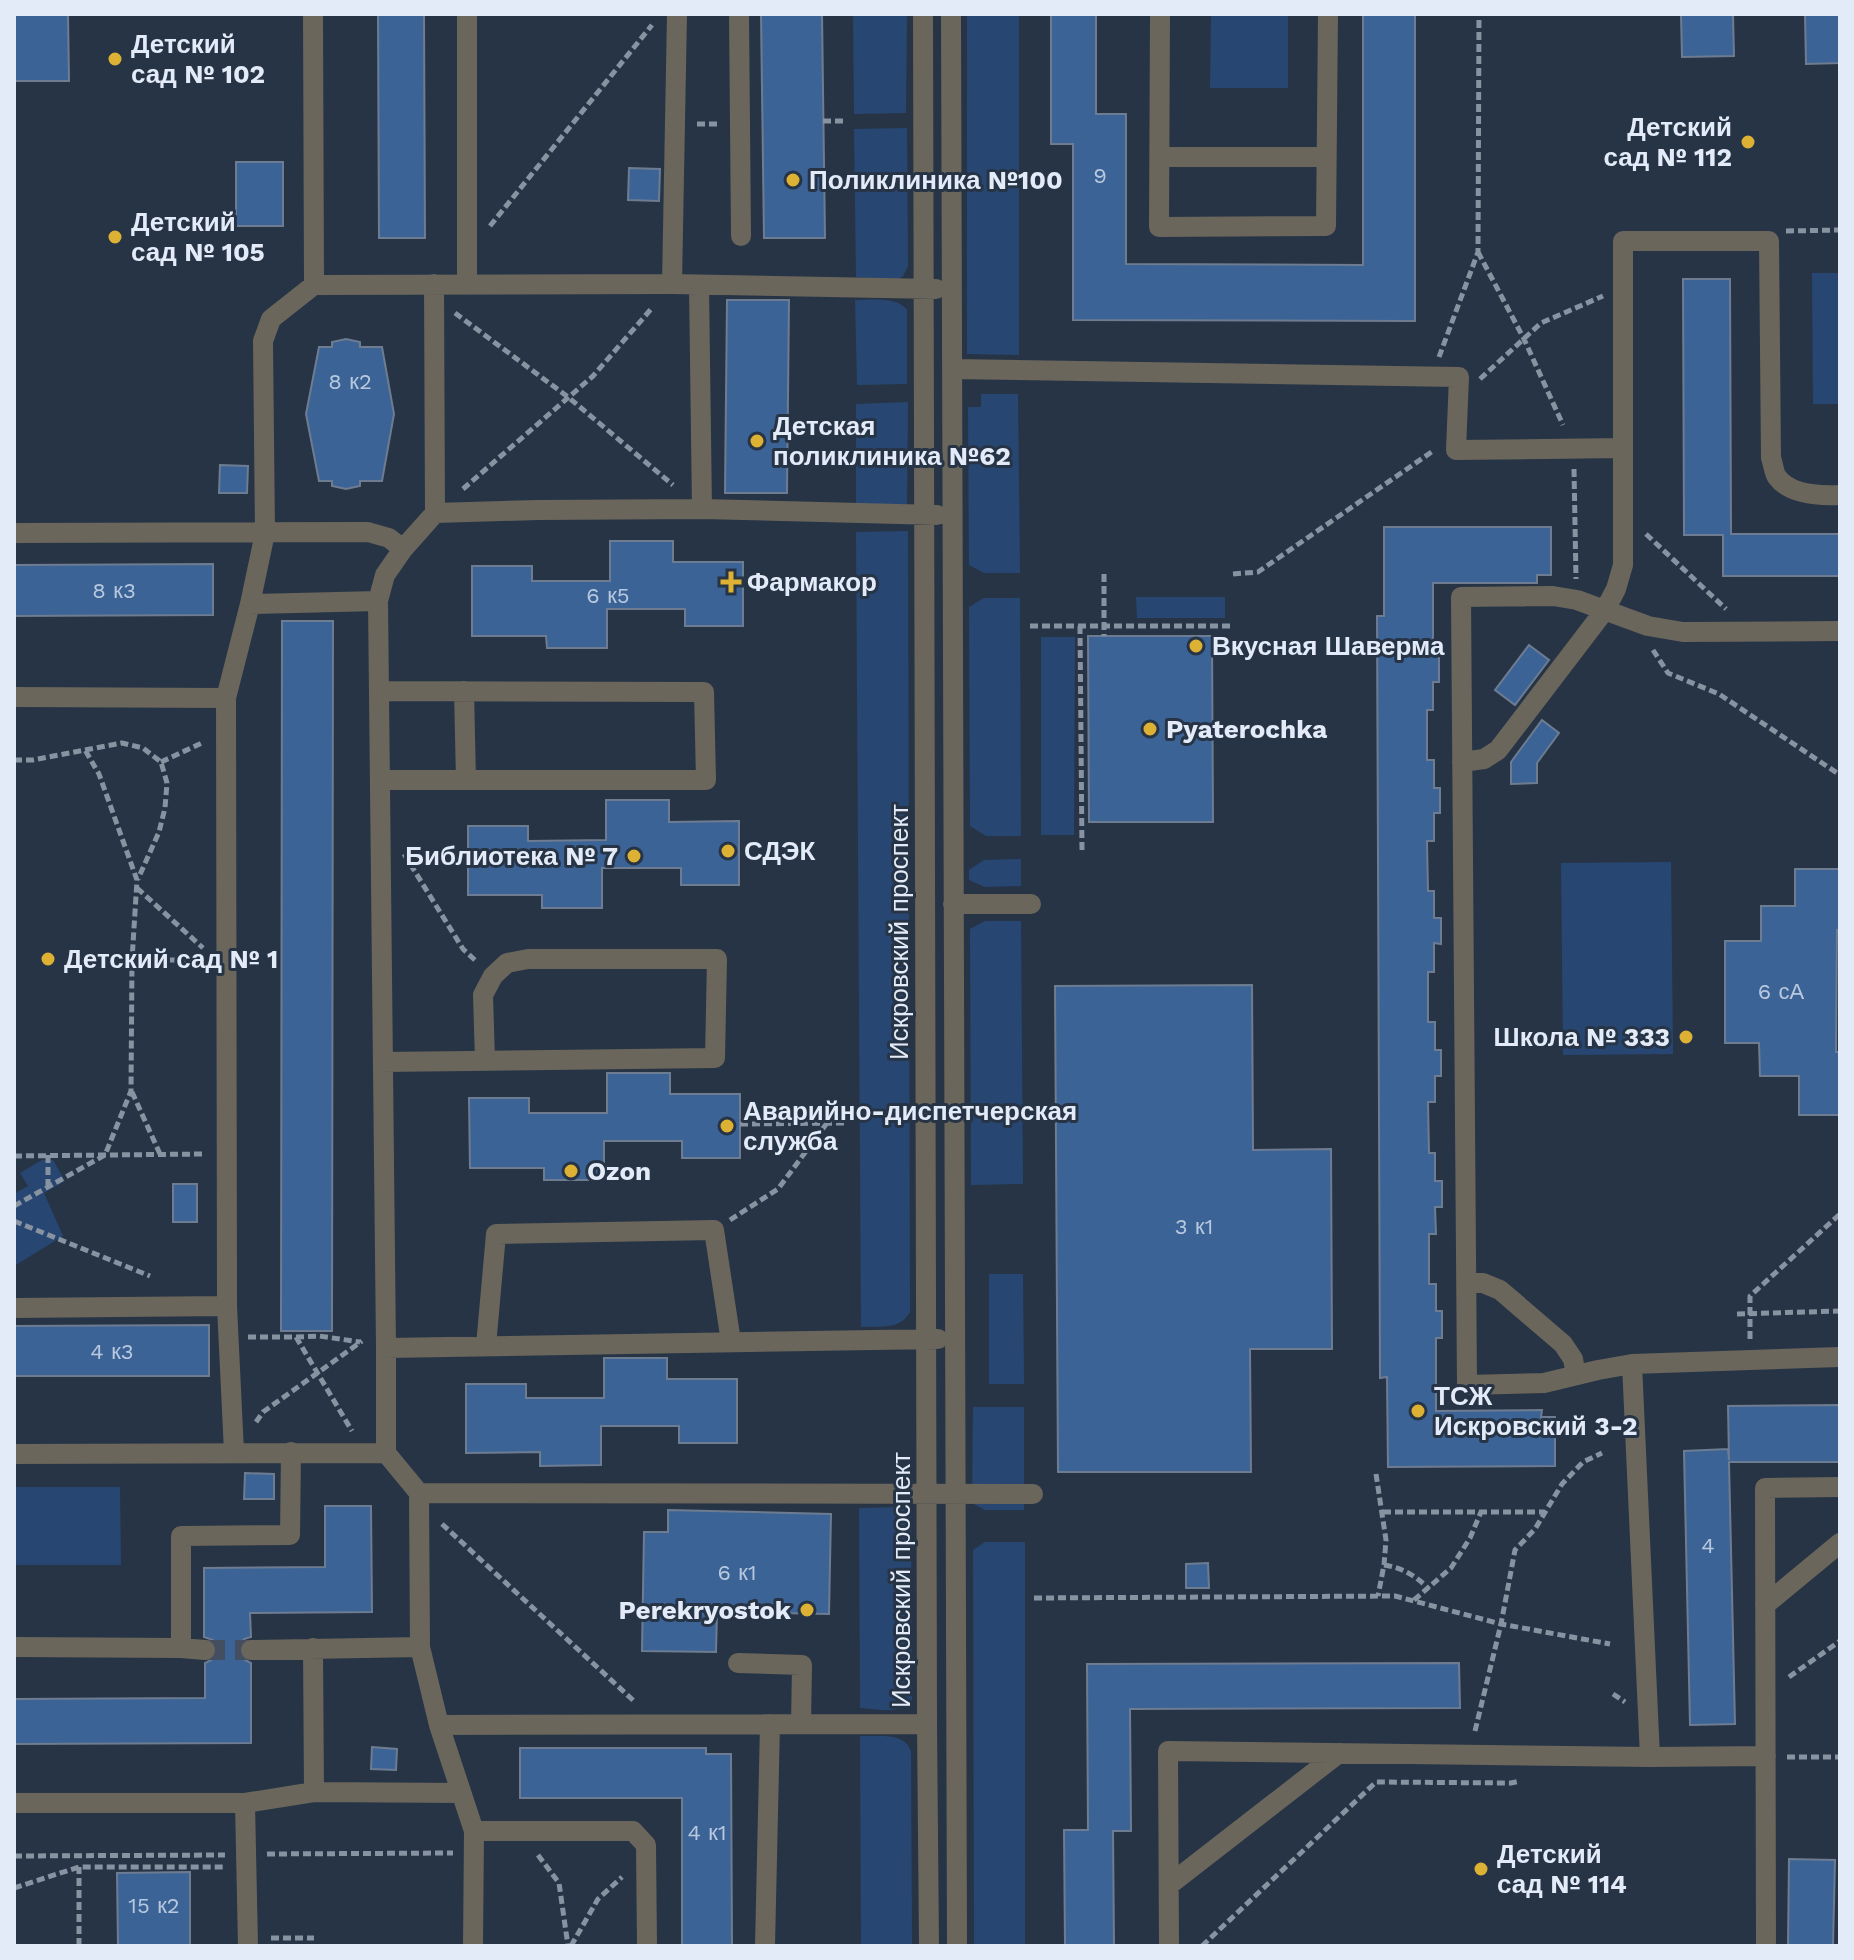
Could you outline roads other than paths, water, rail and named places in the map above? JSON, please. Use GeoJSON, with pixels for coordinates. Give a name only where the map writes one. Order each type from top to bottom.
{"type":"FeatureCollection","features":[{"type":"Feature","properties":{"kind":"street"},"geometry":{"type":"LineString","coordinates":[[313,14],[314,285]]}},
{"type":"Feature","properties":{"kind":"street"},"geometry":{"type":"LineString","coordinates":[[467,14],[467,284]]}},
{"type":"Feature","properties":{"kind":"street"},"geometry":{"type":"LineString","coordinates":[[672,284],[677,14]]}},
{"type":"Feature","properties":{"kind":"street"},"geometry":{"type":"LineString","coordinates":[[739,14],[741,236]]}},
{"type":"Feature","properties":{"kind":"street","name":"Искровский проспект"},"geometry":{"type":"LineString","coordinates":[[923,14],[929,1946]]}},
{"type":"Feature","properties":{"kind":"street","name":"Искровский проспект"},"geometry":{"type":"LineString","coordinates":[[951,14],[957,1946]]}},
{"type":"Feature","properties":{"kind":"street"},"geometry":{"type":"LineString","coordinates":[[1160,14],[1159,227],[1326,226],[1328,14]]}},
{"type":"Feature","properties":{"kind":"street"},"geometry":{"type":"LineString","coordinates":[[1160,157],[1326,157]]}},
{"type":"Feature","properties":{"kind":"street"},"geometry":{"type":"LineString","coordinates":[[1462,762],[1484,759],[1498,750],[1605,610],[1616,589],[1623,565],[1623,241],[1769,241],[1771,458],[1777,477],[1795,491],[1820,496],[1840,495]]}},
{"type":"Feature","properties":{"kind":"street"},"geometry":{"type":"LineString","coordinates":[[234,1452],[227,1306],[227,1154],[221,960],[226,698],[265,533],[263,341],[271,319],[314,285],[434,290],[467,284],[952,289]]}},
{"type":"Feature","properties":{"kind":"street"},"geometry":{"type":"LineString","coordinates":[[699,286],[702,509]]}},
{"type":"Feature","properties":{"kind":"street"},"geometry":{"type":"LineString","coordinates":[[434,290],[435,513],[385,575],[378,601],[386,1453],[419,1493],[420,1647],[439,1725],[474,1831],[473,1946]]}},
{"type":"Feature","properties":{"kind":"street"},"geometry":{"type":"LineString","coordinates":[[952,369],[1459,377],[1456,450],[1623,448]]}},
{"type":"Feature","properties":{"kind":"street"},"geometry":{"type":"LineString","coordinates":[[435,513],[702,509],[952,514]]}},
{"type":"Feature","properties":{"kind":"street"},"geometry":{"type":"LineString","coordinates":[[14,533],[368,532],[389,538],[403,549]]}},
{"type":"Feature","properties":{"kind":"street"},"geometry":{"type":"LineString","coordinates":[[925,586],[953,586]]}},
{"type":"Feature","properties":{"kind":"street"},"geometry":{"type":"LineString","coordinates":[[1840,631],[1683,632],[1648,626],[1577,600],[1553,596],[1461,597],[1467,1385],[1544,1383],[1632,1364],[1840,1357]]}},
{"type":"Feature","properties":{"kind":"street"},"geometry":{"type":"LineString","coordinates":[[250,604],[378,601]]}},
{"type":"Feature","properties":{"kind":"street"},"geometry":{"type":"LineString","coordinates":[[379,691],[704,692],[706,780],[380,780]]}},
{"type":"Feature","properties":{"kind":"street"},"geometry":{"type":"LineString","coordinates":[[464,691],[466,780]]}},
{"type":"Feature","properties":{"kind":"street"},"geometry":{"type":"LineString","coordinates":[[14,697],[226,698]]}},
{"type":"Feature","properties":{"kind":"street"},"geometry":{"type":"LineString","coordinates":[[925,850],[953,850]]}},
{"type":"Feature","properties":{"kind":"street"},"geometry":{"type":"LineString","coordinates":[[953,904],[1031,904]]}},
{"type":"Feature","properties":{"kind":"street"},"geometry":{"type":"LineString","coordinates":[[383,1062],[715,1058],[717,959],[528,959],[507,963],[493,976],[483,995],[485,1060]]}},
{"type":"Feature","properties":{"kind":"street"},"geometry":{"type":"LineString","coordinates":[[486,1346],[496,1234],[714,1230],[731,1342]]}},
{"type":"Feature","properties":{"kind":"street"},"geometry":{"type":"LineString","coordinates":[[1466,1283],[1483,1283],[1500,1290],[1563,1344],[1573,1359],[1576,1375]]}},
{"type":"Feature","properties":{"kind":"street"},"geometry":{"type":"LineString","coordinates":[[14,1308],[227,1306]]}},
{"type":"Feature","properties":{"kind":"street"},"geometry":{"type":"LineString","coordinates":[[386,1348],[955,1339]]}},
{"type":"Feature","properties":{"kind":"street"},"geometry":{"type":"LineString","coordinates":[[1632,1364],[1650,1757]]}},
{"type":"Feature","properties":{"kind":"street"},"geometry":{"type":"LineString","coordinates":[[181,1648],[181,1536],[290,1535],[291,1452]]}},
{"type":"Feature","properties":{"kind":"street"},"geometry":{"type":"LineString","coordinates":[[14,1454],[386,1453]]}},
{"type":"Feature","properties":{"kind":"street"},"geometry":{"type":"LineString","coordinates":[[1766,1946],[1765,1488],[1840,1487]]}},
{"type":"Feature","properties":{"kind":"street"},"geometry":{"type":"LineString","coordinates":[[419,1493],[1033,1494]]}},
{"type":"Feature","properties":{"kind":"street"},"geometry":{"type":"LineString","coordinates":[[1765,1605],[1840,1543]]}},
{"type":"Feature","properties":{"kind":"street"},"geometry":{"type":"LineString","coordinates":[[14,1647],[205,1650]]}},
{"type":"Feature","properties":{"kind":"street"},"geometry":{"type":"LineString","coordinates":[[251,1650],[420,1647]]}},
{"type":"Feature","properties":{"kind":"street"},"geometry":{"type":"LineString","coordinates":[[313,1648],[314,1792]]}},
{"type":"Feature","properties":{"kind":"street"},"geometry":{"type":"LineString","coordinates":[[738,1663],[802,1665],[801,1724]]}},
{"type":"Feature","properties":{"kind":"street"},"geometry":{"type":"LineString","coordinates":[[765,1946],[770,1724]]}},
{"type":"Feature","properties":{"kind":"street"},"geometry":{"type":"LineString","coordinates":[[439,1725],[927,1724]]}},
{"type":"Feature","properties":{"kind":"street"},"geometry":{"type":"LineString","coordinates":[[1169,1946],[1168,1751],[1766,1756]]}},
{"type":"Feature","properties":{"kind":"street"},"geometry":{"type":"LineString","coordinates":[[1169,1885],[1339,1753]]}},
{"type":"Feature","properties":{"kind":"street"},"geometry":{"type":"LineString","coordinates":[[14,1803],[245,1803],[314,1792],[461,1793]]}},
{"type":"Feature","properties":{"kind":"street"},"geometry":{"type":"LineString","coordinates":[[245,1803],[248,1946]]}},
{"type":"Feature","properties":{"kind":"street"},"geometry":{"type":"LineString","coordinates":[[474,1831],[633,1831],[646,1845],[647,1946]]}},
{"type":"Feature","properties":{"kind":"tunnel"},"geometry":{"type":"LineString","coordinates":[[205,1650],[251,1650]]}},
{"type":"Feature","properties":{"kind":"place","name":"Детский сад № 102"},"geometry":{"type":"Point","coordinates":[115,59]}},
{"type":"Feature","properties":{"kind":"place","name":"Детский сад № 112"},"geometry":{"type":"Point","coordinates":[1748,142]}},
{"type":"Feature","properties":{"kind":"place","name":"Поликлиника №100"},"geometry":{"type":"Point","coordinates":[793,180]}},
{"type":"Feature","properties":{"kind":"place","name":"Детский сад № 105"},"geometry":{"type":"Point","coordinates":[115,237]}},
{"type":"Feature","properties":{"kind":"place","name":"Детская поликлиника №62"},"geometry":{"type":"Point","coordinates":[757,441]}},
{"type":"Feature","properties":{"kind":"place","name":"Фармакор"},"geometry":{"type":"Point","coordinates":[731,582]}},
{"type":"Feature","properties":{"kind":"place","name":"Вкусная Шаверма"},"geometry":{"type":"Point","coordinates":[1196,646]}},
{"type":"Feature","properties":{"kind":"place","name":"Pyaterochka"},"geometry":{"type":"Point","coordinates":[1150,729]}},
{"type":"Feature","properties":{"kind":"place","name":"СДЭК"},"geometry":{"type":"Point","coordinates":[728,851]}},
{"type":"Feature","properties":{"kind":"place","name":"Библиотека № 7"},"geometry":{"type":"Point","coordinates":[634,856]}},
{"type":"Feature","properties":{"kind":"place","name":"Детский сад № 1"},"geometry":{"type":"Point","coordinates":[48,959]}},
{"type":"Feature","properties":{"kind":"place","name":"Школа № 333"},"geometry":{"type":"Point","coordinates":[1686,1037]}},
{"type":"Feature","properties":{"kind":"place","name":"Аварийно-диспетчерская служба"},"geometry":{"type":"Point","coordinates":[727,1126]}},
{"type":"Feature","properties":{"kind":"place","name":"Ozon"},"geometry":{"type":"Point","coordinates":[571,1171]}},
{"type":"Feature","properties":{"kind":"place","name":"ТСЖ Искровский 3-2"},"geometry":{"type":"Point","coordinates":[1418,1411]}},
{"type":"Feature","properties":{"kind":"place","name":"Perekryostok"},"geometry":{"type":"Point","coordinates":[807,1610]}},
{"type":"Feature","properties":{"kind":"place","name":"Детский сад № 114"},"geometry":{"type":"Point","coordinates":[1481,1869]}}]}
